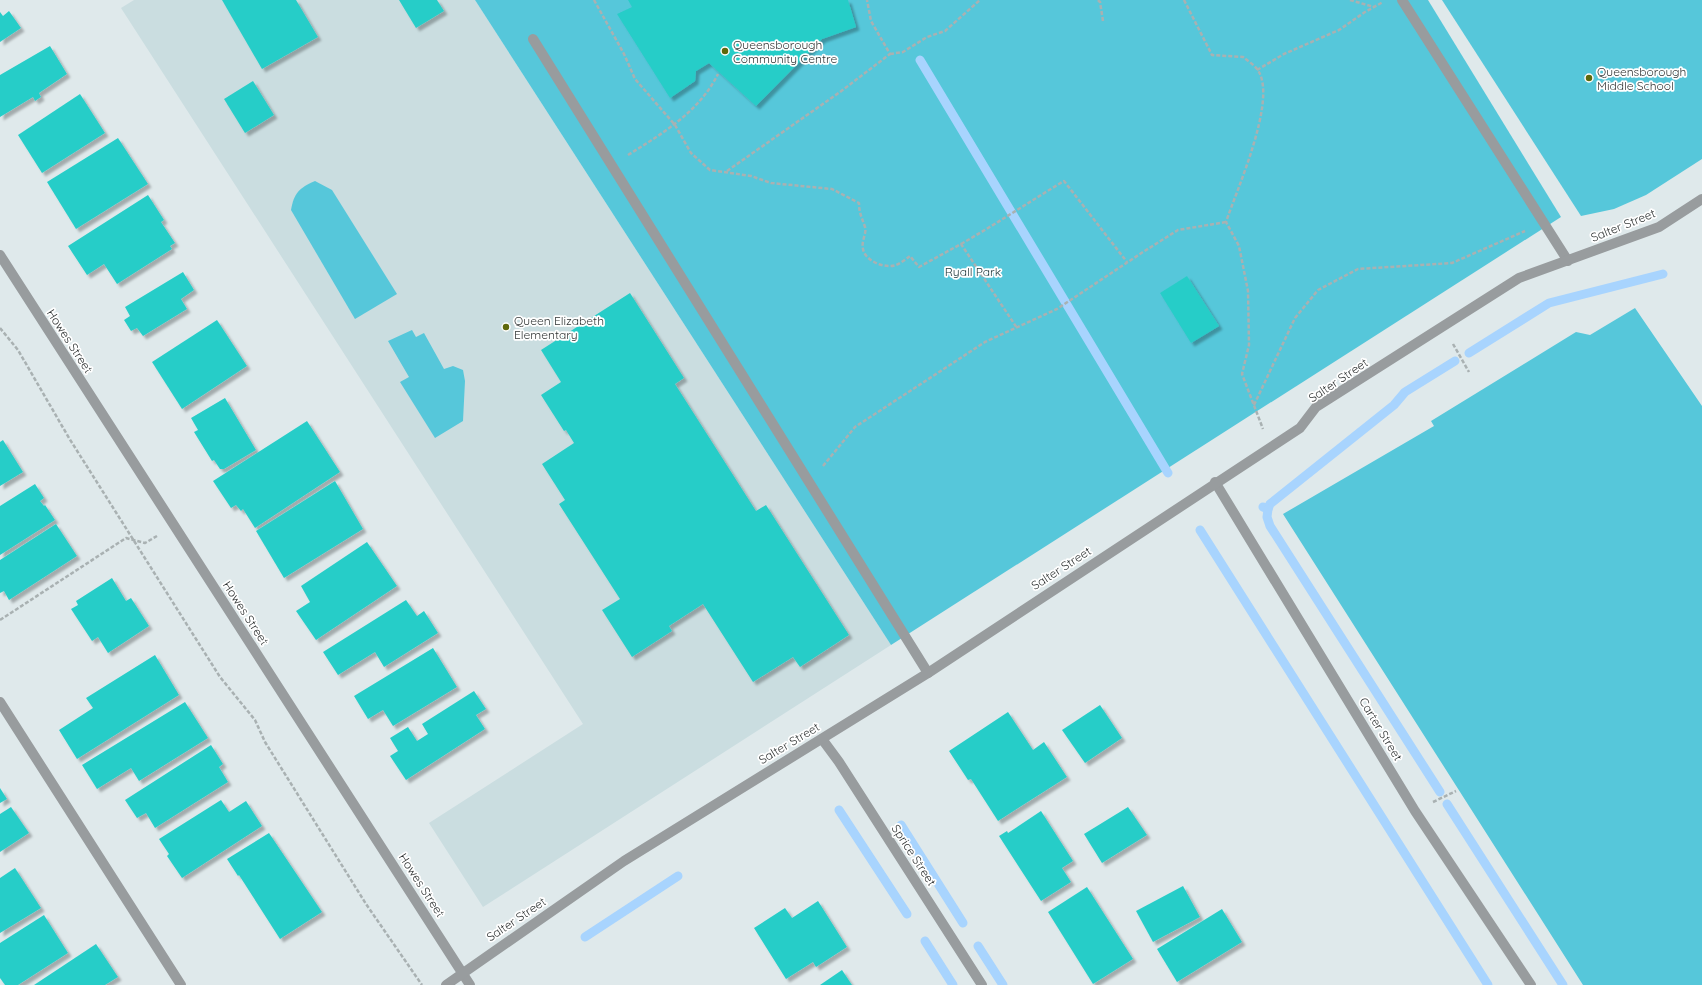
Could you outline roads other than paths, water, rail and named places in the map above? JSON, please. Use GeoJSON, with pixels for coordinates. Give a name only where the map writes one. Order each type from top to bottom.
{"type":"FeatureCollection","features":[{"type":"Feature","properties":{"kind":"street"},"geometry":{"type":"LineString","coordinates":[[1402,0],[1568,261]]}},
{"type":"Feature","properties":{"kind":"street"},"geometry":{"type":"LineString","coordinates":[[533,39],[613,165],[928,673]]}},
{"type":"Feature","properties":{"kind":"street","name":"Salter Street"},"geometry":{"type":"LineString","coordinates":[[446,985],[624,861],[928,673],[1300,428],[1316,408],[1520,278],[1659,226],[1702,199]]}},
{"type":"Feature","properties":{"kind":"street","name":"Howes Street"},"geometry":{"type":"LineString","coordinates":[[0,255],[470,985]]}},
{"type":"Feature","properties":{"kind":"street","name":"Carter Street"},"geometry":{"type":"LineString","coordinates":[[1216,482],[1415,811],[1531,985]]}},
{"type":"Feature","properties":{"kind":"street"},"geometry":{"type":"LineString","coordinates":[[0,702],[181,985]]}},
{"type":"Feature","properties":{"kind":"street","name":"Sprice Street"},"geometry":{"type":"LineString","coordinates":[[822,739],[839,762],[982,985]]}},
{"type":"Feature","properties":{"kind":"waterway"},"geometry":{"type":"LineString","coordinates":[[920,60],[1168,473]]}},
{"type":"Feature","properties":{"kind":"waterway"},"geometry":{"type":"LineString","coordinates":[[1469,353],[1549,303],[1663,274]]}},
{"type":"Feature","properties":{"kind":"waterway"},"geometry":{"type":"LineString","coordinates":[[1263,507],[1268,509],[1270,504],[1394,405],[1405,392],[1455,361]]}},
{"type":"Feature","properties":{"kind":"waterway"},"geometry":{"type":"LineString","coordinates":[[1268,509],[1267,517],[1270,526],[1440,792]]}},
{"type":"Feature","properties":{"kind":"waterway"},"geometry":{"type":"LineString","coordinates":[[1200,530],[1488,985]]}},
{"type":"Feature","properties":{"kind":"waterway"},"geometry":{"type":"LineString","coordinates":[[1447,804],[1563,985]]}},
{"type":"Feature","properties":{"kind":"waterway"},"geometry":{"type":"LineString","coordinates":[[839,810],[907,914]]}},
{"type":"Feature","properties":{"kind":"waterway"},"geometry":{"type":"LineString","coordinates":[[901,825],[963,923]]}},
{"type":"Feature","properties":{"kind":"waterway"},"geometry":{"type":"LineString","coordinates":[[585,937],[678,876]]}},
{"type":"Feature","properties":{"kind":"waterway"},"geometry":{"type":"LineString","coordinates":[[925,941],[953,985]]}},
{"type":"Feature","properties":{"kind":"waterway"},"geometry":{"type":"LineString","coordinates":[[978,946],[1003,985]]}},
{"type":"Feature","properties":{"kind":"place","name":"Queensborough Community Centre"},"geometry":{"type":"Point","coordinates":[725,51]}},
{"type":"Feature","properties":{"kind":"place","name":"Queensborough Middle School"},"geometry":{"type":"Point","coordinates":[1589,78]}},
{"type":"Feature","properties":{"kind":"place","name":"Queen Elizabeth Elementary"},"geometry":{"type":"Point","coordinates":[506,327]}},
{"type":"Feature","properties":{"kind":"park label","name":"Ryall Park"},"geometry":{"type":"Point","coordinates":[973,271]}}]}
